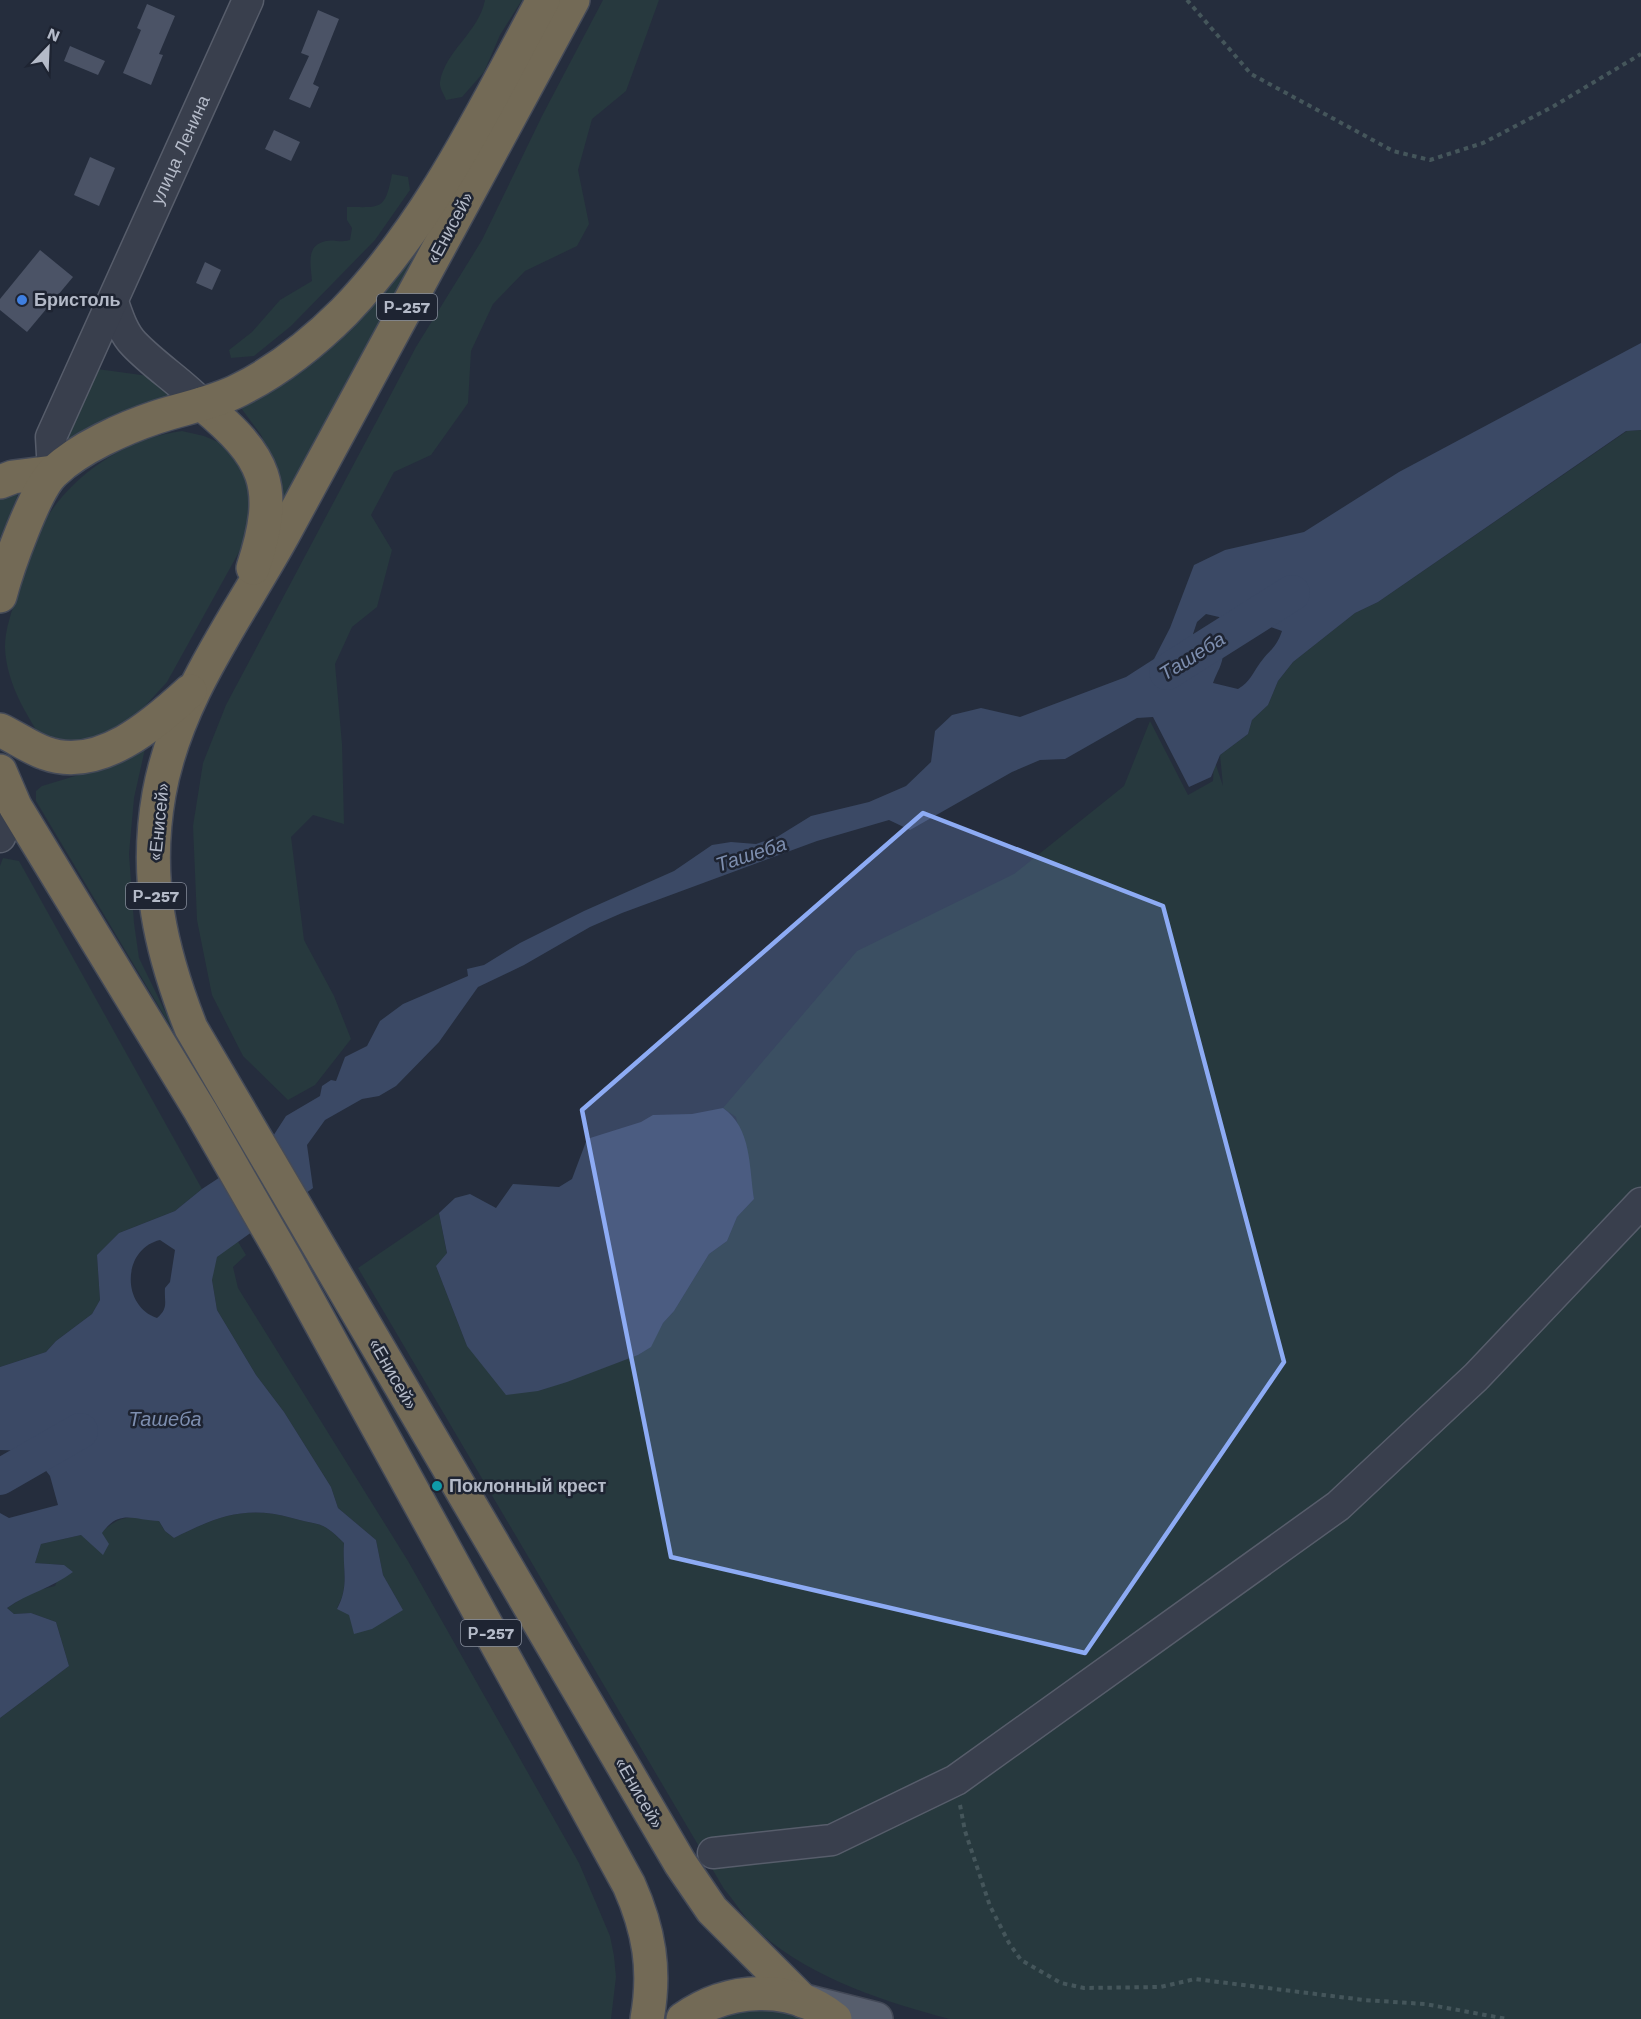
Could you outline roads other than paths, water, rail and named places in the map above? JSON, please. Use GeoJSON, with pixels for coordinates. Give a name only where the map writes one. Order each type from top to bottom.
{"type":"FeatureCollection","features":[{"type":"Feature","properties":{"kind":"highway","name":"«Енисей»"},"geometry":{"type":"LineString","coordinates":[[0,596],[30,513],[53,472],[97,443],[126,429],[238,391],[289,360],[343,312],[384,266],[419,221],[451,172],[543,0]]}},
{"type":"Feature","properties":{"kind":"highway","name":"«Енисей»"},"geometry":{"type":"LineString","coordinates":[[573,0],[282,537],[194,687],[174,738],[160,792],[153,842],[158,916],[170,974],[191,1028],[680,1863],[712,1910],[803,2001],[835,2019]]}},
{"type":"Feature","properties":{"kind":"highway","name":"«Енисей»"},"geometry":{"type":"LineString","coordinates":[[202,404],[245,443],[254,455],[261,470],[265,491],[259,543],[238,612]]}},
{"type":"Feature","properties":{"kind":"highway"},"geometry":{"type":"LineString","coordinates":[[4,476],[53,472]]}},
{"type":"Feature","properties":{"kind":"highway","name":"«Енисей»"},"geometry":{"type":"LineString","coordinates":[[0,730],[45,753],[72,759],[101,752],[141,732],[194,687]]}},
{"type":"Feature","properties":{"kind":"highway","name":"Р-257"},"geometry":{"type":"LineString","coordinates":[[0,771],[15,806],[201,1112],[286,1260],[629,1885],[641,1913],[652,1958],[647,2019]]}},
{"type":"Feature","properties":{"kind":"highway","name":"«Енисей»"},"geometry":{"type":"LineString","coordinates":[[683,2019],[712,2002],[734,1996],[757,1993],[803,2001]]}},
{"type":"Feature","properties":{"kind":"main road"},"geometry":{"type":"LineString","coordinates":[[803,2001],[876,2019]]}},
{"type":"Feature","properties":{"kind":"street","name":"улица Ленина"},"geometry":{"type":"LineString","coordinates":[[53,472],[51,437],[249,0]]}},
{"type":"Feature","properties":{"kind":"street"},"geometry":{"type":"LineString","coordinates":[[113,302],[121,324],[132,343],[184,385],[202,404]]}},
{"type":"Feature","properties":{"kind":"street"},"geometry":{"type":"LineString","coordinates":[[0,837],[15,806]]}},
{"type":"Feature","properties":{"kind":"street"},"geometry":{"type":"LineString","coordinates":[[712,1853],[832,1840],[956,1780],[1338,1506],[1476,1377],[1641,1203]]}},
{"type":"Feature","properties":{"kind":"water"},"geometry":{"type":"Polygon","coordinates":[[[1641,343],[1641,430],[1626,431],[1378,602],[1355,613],[1293,662],[1278,681],[1268,705],[1252,720],[1248,734],[1220,755],[1211,777],[1189,787],[1153,717],[1137,718],[1065,759],[1040,760],[1012,772],[910,830],[889,820],[817,841],[622,913],[590,927],[524,965],[478,987],[439,1042],[396,1086],[379,1096],[362,1099],[325,1120],[307,1145],[313,1188],[217,1257],[212,1280],[217,1310],[256,1375],[284,1412],[331,1487],[338,1508],[376,1540],[383,1575],[403,1610],[372,1629],[354,1634],[349,1615],[337,1609],[344,1584],[344,1543],[320,1525],[275,1514],[245,1513],[217,1519],[174,1538],[165,1531],[159,1521],[122,1518],[109,1525],[102,1533],[109,1544],[103,1555],[81,1535],[41,1544],[35,1563],[64,1565],[73,1572],[7,1608],[14,1614],[31,1613],[56,1622],[69,1666],[0,1718],[0,1513],[9,1518],[58,1505],[50,1476],[31,1451],[0,1450],[0,1367],[46,1352],[56,1341],[92,1314],[100,1300],[97,1255],[119,1233],[175,1211],[202,1189],[266,1147],[286,1116],[320,1096],[322,1086],[331,1080],[336,1081],[345,1057],[367,1046],[380,1021],[403,1004],[468,976],[467,969],[484,965],[520,943],[584,911],[674,871],[712,845],[731,842],[756,844],[777,837],[811,816],[869,802],[906,786],[931,762],[935,731],[952,715],[981,708],[1020,717],[1126,677],[1154,659],[1170,628],[1194,565],[1225,550],[1304,532],[1399,472],[1641,343]],[[1206,614],[1197,622],[1193,634],[1201,644],[1223,652],[1213,683],[1238,689],[1248,681],[1275,646],[1282,631],[1259,623],[1249,615],[1227,626],[1219,617],[1206,614]],[[160,1240],[147,1245],[138,1254],[131,1278],[132,1290],[137,1302],[145,1312],[157,1318],[165,1308],[165,1288],[170,1282],[175,1250],[160,1240]]]}},
{"type":"Feature","properties":{"kind":"water"},"geometry":{"type":"Polygon","coordinates":[[[723,1108],[732,1116],[744,1137],[748,1149],[754,1199],[737,1217],[727,1241],[709,1254],[674,1311],[663,1323],[651,1347],[638,1355],[567,1382],[538,1391],[506,1395],[467,1346],[436,1266],[447,1253],[439,1213],[455,1198],[470,1194],[496,1208],[513,1184],[559,1187],[572,1179],[587,1139],[641,1122],[653,1115],[692,1114],[723,1108]]]}},
{"type":"Feature","properties":{"kind":"waterway","name":"Ташеба"},"geometry":{"type":"LineString","coordinates":[[1167,672],[1292,593]]}},
{"type":"Feature","properties":{"kind":"waterway","name":"Ташеба"},"geometry":{"type":"LineString","coordinates":[[0,1477],[80,1431]]}},
{"type":"Feature","properties":{"kind":"place","name":"Бристоль"},"geometry":{"type":"Point","coordinates":[22,300]}},
{"type":"Feature","properties":{"kind":"place","name":"Поклонный крест"},"geometry":{"type":"Point","coordinates":[437,1486]}}]}
